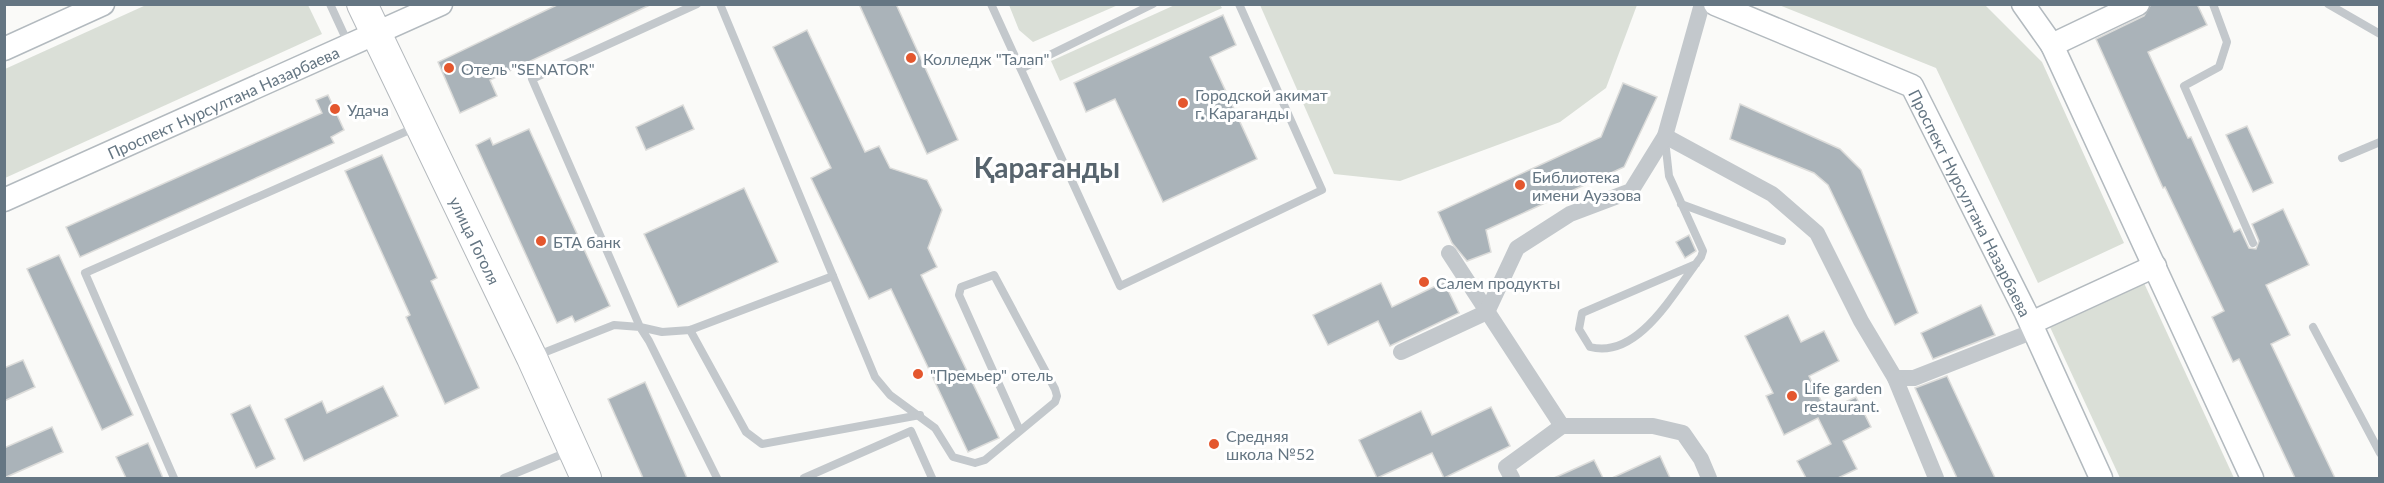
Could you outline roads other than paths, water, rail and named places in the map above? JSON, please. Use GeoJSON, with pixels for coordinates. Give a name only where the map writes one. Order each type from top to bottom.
{"type":"FeatureCollection","features":[{"type":"Feature","properties":{"kind":"highway","name":"улица Гоголя"},"geometry":{"type":"LineString","coordinates":[[362,4],[532,358],[586,478]]}},
{"type":"Feature","properties":{"kind":"main road"},"geometry":{"type":"LineString","coordinates":[[4,49],[103,4]]}},
{"type":"Feature","properties":{"kind":"main road","name":"Проспект Нурсултана Назарбаева"},"geometry":{"type":"LineString","coordinates":[[4,200],[376,34],[414,10],[441,4]]}},
{"type":"Feature","properties":{"kind":"main road","name":"Проспект Нурсултана Назарбаева"},"geometry":{"type":"LineString","coordinates":[[1716,4],[1912,86],[2032,327],[2101,478]]}},
{"type":"Feature","properties":{"kind":"main road"},"geometry":{"type":"LineString","coordinates":[[2023,4],[2052,45],[2252,478]]}},
{"type":"Feature","properties":{"kind":"main road"},"geometry":{"type":"LineString","coordinates":[[2052,45],[2138,4]]}},
{"type":"Feature","properties":{"kind":"main road"},"geometry":{"type":"LineString","coordinates":[[2032,327],[2155,266]]}},
{"type":"Feature","properties":{"kind":"street"},"geometry":{"type":"LineString","coordinates":[[1401,352],[1487,312],[1517,248],[1570,214],[1631,191],[1665,136],[1702,4]]}},
{"type":"Feature","properties":{"kind":"street"},"geometry":{"type":"LineString","coordinates":[[1665,136],[1772,194],[1817,233],[1861,321],[1895,378],[1936,478]]}},
{"type":"Feature","properties":{"kind":"street"},"geometry":{"type":"LineString","coordinates":[[1449,253],[1562,426]]}},
{"type":"Feature","properties":{"kind":"street"},"geometry":{"type":"LineString","coordinates":[[1895,378],[1914,378],[2032,327]]}},
{"type":"Feature","properties":{"kind":"street"},"geometry":{"type":"LineString","coordinates":[[1512,478],[1506,467],[1562,426],[1653,426],[1683,433],[1701,459],[1708,478]]}},
{"type":"Feature","properties":{"kind":"lane"},"geometry":{"type":"LineString","coordinates":[[330,4],[349,46]]}},
{"type":"Feature","properties":{"kind":"lane"},"geometry":{"type":"LineString","coordinates":[[697,4],[532,79],[640,327],[717,478]]}},
{"type":"Feature","properties":{"kind":"lane"},"geometry":{"type":"LineString","coordinates":[[720,4],[875,377],[890,395],[935,428],[953,457],[975,463],[985,460],[1055,402],[1057,396],[997,278],[990,274],[960,287],[958,295],[1020,430]]}},
{"type":"Feature","properties":{"kind":"lane"},"geometry":{"type":"LineString","coordinates":[[992,4],[1120,286],[1322,189],[1239,4]]}},
{"type":"Feature","properties":{"kind":"lane"},"geometry":{"type":"LineString","coordinates":[[1021,69],[1153,4]]}},
{"type":"Feature","properties":{"kind":"lane"},"geometry":{"type":"LineString","coordinates":[[2213,4],[2228,42],[2222,59],[2219,67],[2184,86],[2253,243]]}},
{"type":"Feature","properties":{"kind":"lane"},"geometry":{"type":"LineString","coordinates":[[2328,4],[2379,34]]}},
{"type":"Feature","properties":{"kind":"lane"},"geometry":{"type":"LineString","coordinates":[[174,478],[85,273],[420,125]]}},
{"type":"Feature","properties":{"kind":"lane"},"geometry":{"type":"LineString","coordinates":[[1665,136],[1669,176],[1703,251],[1696,264],[1641,335],[1614,349],[1602,350],[1590,347],[1579,329],[1582,313],[1696,264]]}},
{"type":"Feature","properties":{"kind":"lane"},"geometry":{"type":"LineString","coordinates":[[2342,158],[2379,142]]}},
{"type":"Feature","properties":{"kind":"lane"},"geometry":{"type":"LineString","coordinates":[[1681,204],[1782,241]]}},
{"type":"Feature","properties":{"kind":"lane"},"geometry":{"type":"LineString","coordinates":[[532,358],[614,325],[662,332],[690,330],[833,276]]}},
{"type":"Feature","properties":{"kind":"lane"},"geometry":{"type":"LineString","coordinates":[[2313,327],[2379,453]]}},
{"type":"Feature","properties":{"kind":"lane"},"geometry":{"type":"LineString","coordinates":[[690,330],[746,432],[762,444],[920,415]]}},
{"type":"Feature","properties":{"kind":"lane"},"geometry":{"type":"LineString","coordinates":[[804,478],[911,430],[932,478]]}},
{"type":"Feature","properties":{"kind":"lane"},"geometry":{"type":"LineString","coordinates":[[504,478],[573,449]]}},
{"type":"Feature","properties":{"kind":"place","name":"Колледж \"Талап\""},"geometry":{"type":"Point","coordinates":[911,58]}},
{"type":"Feature","properties":{"kind":"place","name":"Отель \"SENATOR\""},"geometry":{"type":"Point","coordinates":[449,68]}},
{"type":"Feature","properties":{"kind":"place","name":"Городской акимат г. Караганды"},"geometry":{"type":"Point","coordinates":[1183,103]}},
{"type":"Feature","properties":{"kind":"place","name":"Удача"},"geometry":{"type":"Point","coordinates":[335,109]}},
{"type":"Feature","properties":{"kind":"place","name":"Библиотека имени Ауэзова"},"geometry":{"type":"Point","coordinates":[1520,185]}},
{"type":"Feature","properties":{"kind":"place","name":"БТА банк"},"geometry":{"type":"Point","coordinates":[541,241]}},
{"type":"Feature","properties":{"kind":"place","name":"Салем продукты"},"geometry":{"type":"Point","coordinates":[1424,282]}},
{"type":"Feature","properties":{"kind":"place","name":"\"Премьер\" отель"},"geometry":{"type":"Point","coordinates":[918,374]}},
{"type":"Feature","properties":{"kind":"place","name":"Life garden restaurant."},"geometry":{"type":"Point","coordinates":[1792,396]}},
{"type":"Feature","properties":{"kind":"place","name":"Средняя школа №52"},"geometry":{"type":"Point","coordinates":[1214,444]}},
{"type":"Feature","properties":{"kind":"district","name":"Қарағанды"},"geometry":{"type":"Point","coordinates":[1047,167]}}]}
